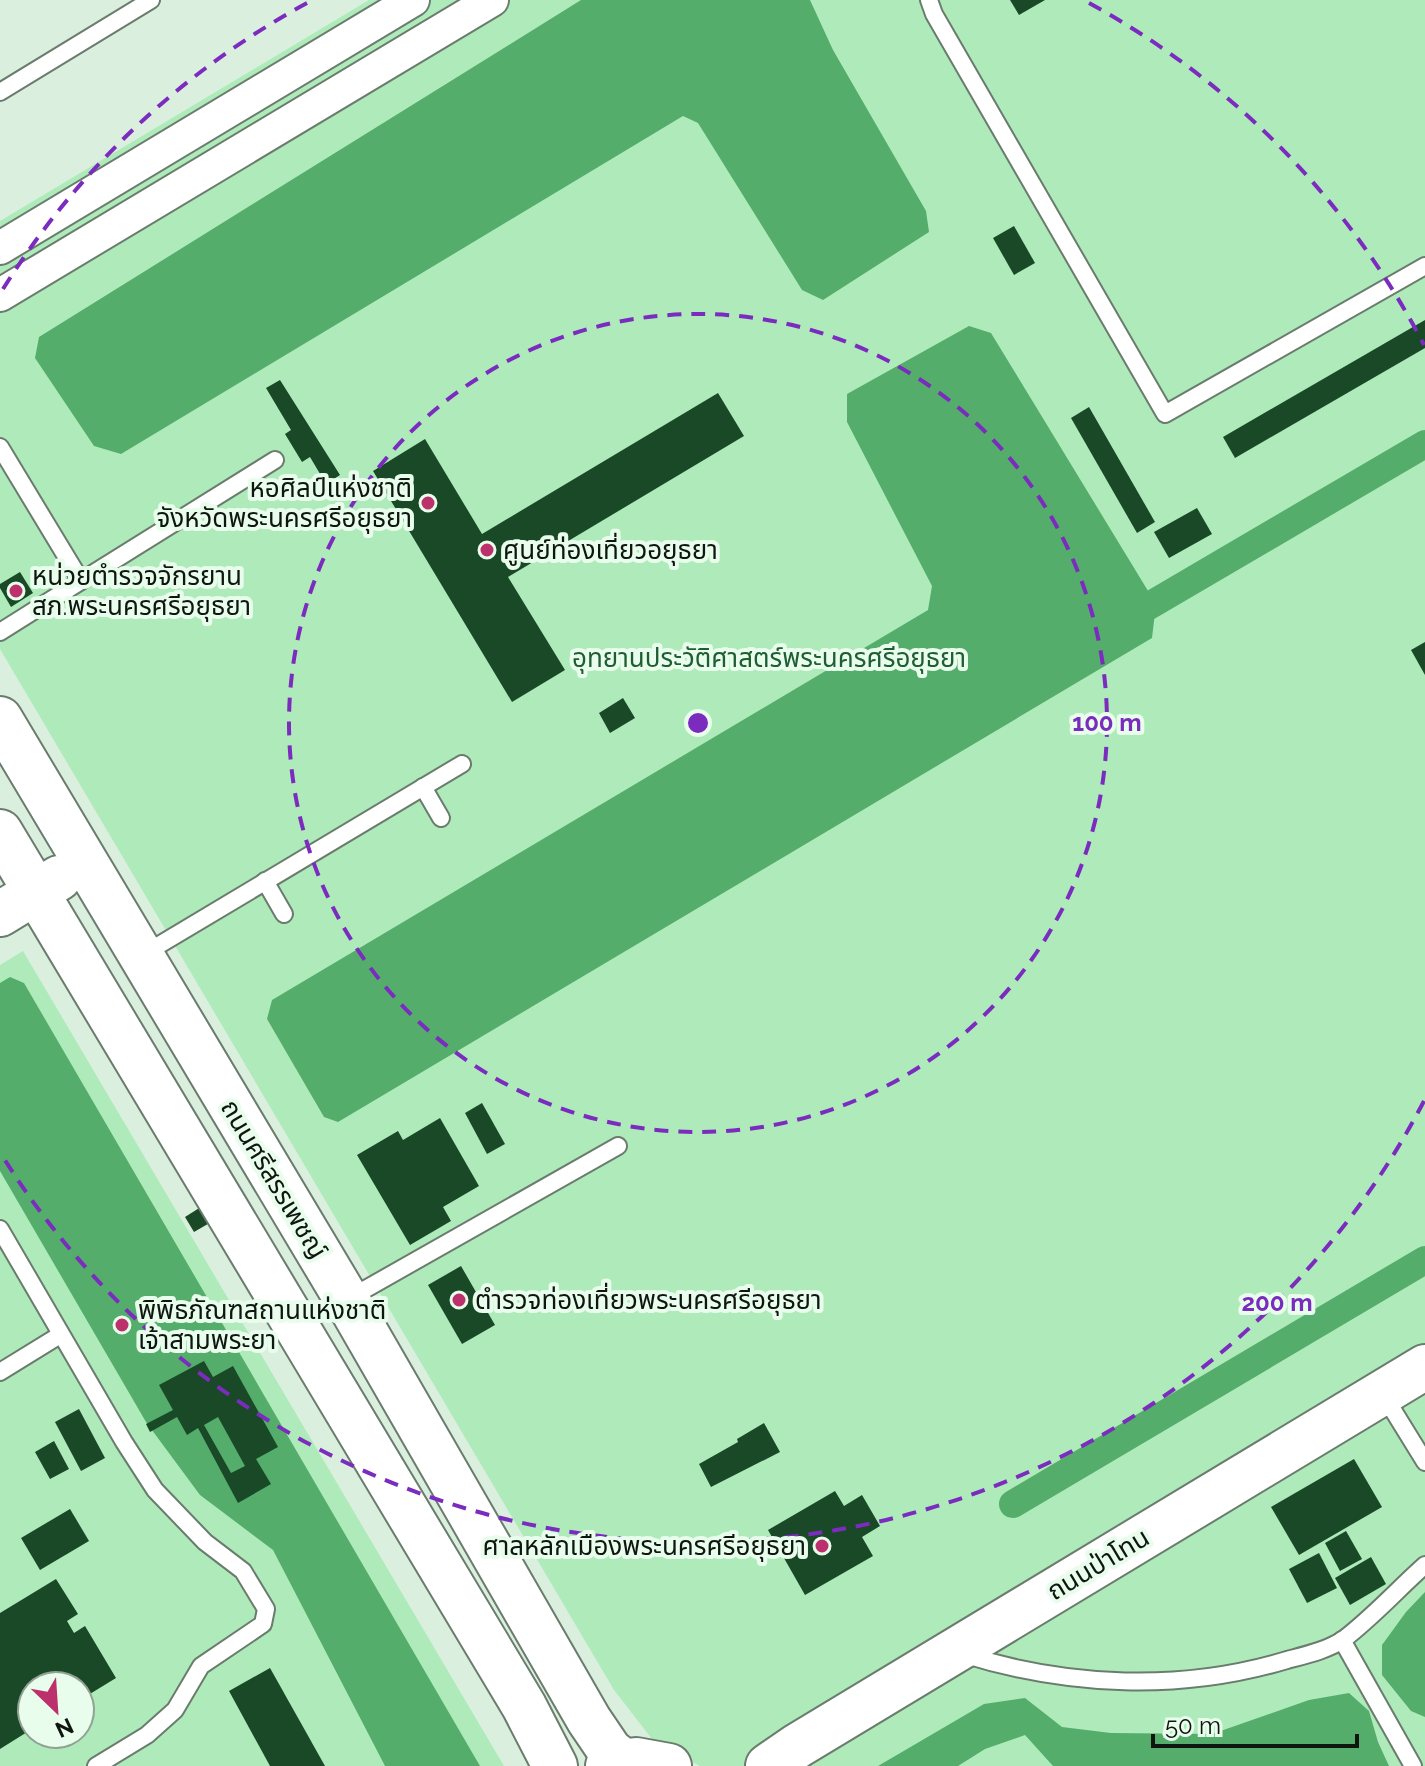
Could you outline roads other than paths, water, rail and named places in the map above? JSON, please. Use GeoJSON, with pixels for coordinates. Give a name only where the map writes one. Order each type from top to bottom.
{"type":"FeatureCollection","features":[{"type":"Feature","properties":{"kind":"main road","name":"ถนนศรีสรรเพชญ์"},"geometry":{"type":"LineString","coordinates":[[0,719],[347,1300],[615,1764]]}},
{"type":"Feature","properties":{"kind":"main road"},"geometry":{"type":"LineString","coordinates":[[0,822],[45,795]]}},
{"type":"Feature","properties":{"kind":"main road"},"geometry":{"type":"LineString","coordinates":[[0,832],[18,903],[331,1384],[524,1706],[555,1766]]}},
{"type":"Feature","properties":{"kind":"main road"},"geometry":{"type":"LineString","coordinates":[[18,903],[85,862]]}},
{"type":"Feature","properties":{"kind":"main road"},"geometry":{"type":"LineString","coordinates":[[331,1384],[349,1383],[370,1371],[379,1356]]}},
{"type":"Feature","properties":{"kind":"main road","name":"ถนนป่าโทน"},"geometry":{"type":"LineString","coordinates":[[764,1765],[1425,1367]]}},
{"type":"Feature","properties":{"kind":"main road"},"geometry":{"type":"LineString","coordinates":[[394,1489],[402,1473],[423,1461],[441,1463]]}},
{"type":"Feature","properties":{"kind":"main road"},"geometry":{"type":"LineString","coordinates":[[615,1764],[650,1761],[669,1766]]}},
{"type":"Feature","properties":{"kind":"street"},"geometry":{"type":"LineString","coordinates":[[0,248],[413,0]]}},
{"type":"Feature","properties":{"kind":"street"},"geometry":{"type":"LineString","coordinates":[[0,295],[492,0]]}},
{"type":"Feature","properties":{"kind":"lane"},"geometry":{"type":"LineString","coordinates":[[0,92],[151,0]]}},
{"type":"Feature","properties":{"kind":"lane"},"geometry":{"type":"LineString","coordinates":[[929,0],[934,14],[1165,414],[1425,266]]}},
{"type":"Feature","properties":{"kind":"lane"},"geometry":{"type":"LineString","coordinates":[[0,447],[81,581]]}},
{"type":"Feature","properties":{"kind":"lane"},"geometry":{"type":"LineString","coordinates":[[0,632],[275,460]]}},
{"type":"Feature","properties":{"kind":"lane"},"geometry":{"type":"LineString","coordinates":[[141,955],[462,764]]}},
{"type":"Feature","properties":{"kind":"lane"},"geometry":{"type":"LineString","coordinates":[[423,787],[441,818]]}},
{"type":"Feature","properties":{"kind":"lane"},"geometry":{"type":"LineString","coordinates":[[265,881],[284,914]]}},
{"type":"Feature","properties":{"kind":"lane"},"geometry":{"type":"LineString","coordinates":[[347,1300],[618,1146]]}},
{"type":"Feature","properties":{"kind":"lane"},"geometry":{"type":"LineString","coordinates":[[0,1229],[60,1335],[155,1490],[205,1542],[243,1571],[266,1609],[263,1624],[201,1666],[175,1710],[147,1735],[96,1766]]}},
{"type":"Feature","properties":{"kind":"lane"},"geometry":{"type":"LineString","coordinates":[[0,1372],[60,1335]]}},
{"type":"Feature","properties":{"kind":"lane"},"geometry":{"type":"LineString","coordinates":[[1382,1393],[1425,1462]]}},
{"type":"Feature","properties":{"kind":"lane"},"geometry":{"type":"LineString","coordinates":[[954,1651],[1054,1678],[1114,1682],[1168,1681],[1270,1665],[1342,1640],[1425,1565]]}},
{"type":"Feature","properties":{"kind":"lane"},"geometry":{"type":"LineString","coordinates":[[1342,1640],[1413,1766]]}},
{"type":"Feature","properties":{"kind":"waterway"},"geometry":{"type":"LineString","coordinates":[[1121,617],[1130,617],[1425,444]]}},
{"type":"Feature","properties":{"kind":"waterway"},"geometry":{"type":"LineString","coordinates":[[1013,1504],[1425,1260]]}},
{"type":"Feature","properties":{"kind":"place","name":"หอศิลป์แห่งชาติ จังหวัดพระนครศรีอยุธยา"},"geometry":{"type":"Point","coordinates":[428,503]}},
{"type":"Feature","properties":{"kind":"place","name":"ศูนย์ท่องเที่ยวอยุธยา"},"geometry":{"type":"Point","coordinates":[487,550]}},
{"type":"Feature","properties":{"kind":"place","name":"หน่วยตำรวจจักรยาน สภ.พระนครศรีอยุธยา"},"geometry":{"type":"Point","coordinates":[16,591]}},
{"type":"Feature","properties":{"kind":"place","name":"ตำรวจท่องเที่ยวพระนครศรีอยุธยา"},"geometry":{"type":"Point","coordinates":[459,1300]}},
{"type":"Feature","properties":{"kind":"place","name":"พิพิธภัณฑสถานแห่งชาติ เจ้าสามพระยา"},"geometry":{"type":"Point","coordinates":[122,1325]}},
{"type":"Feature","properties":{"kind":"place","name":"ศาลหลักเมืองพระนครศรีอยุธยา"},"geometry":{"type":"Point","coordinates":[822,1546]}},
{"type":"Feature","properties":{"kind":"park label","name":"อุทยานประวัติศาสตร์พระนครศรีอยุธยา"},"geometry":{"type":"Point","coordinates":[769,658]}}]}
